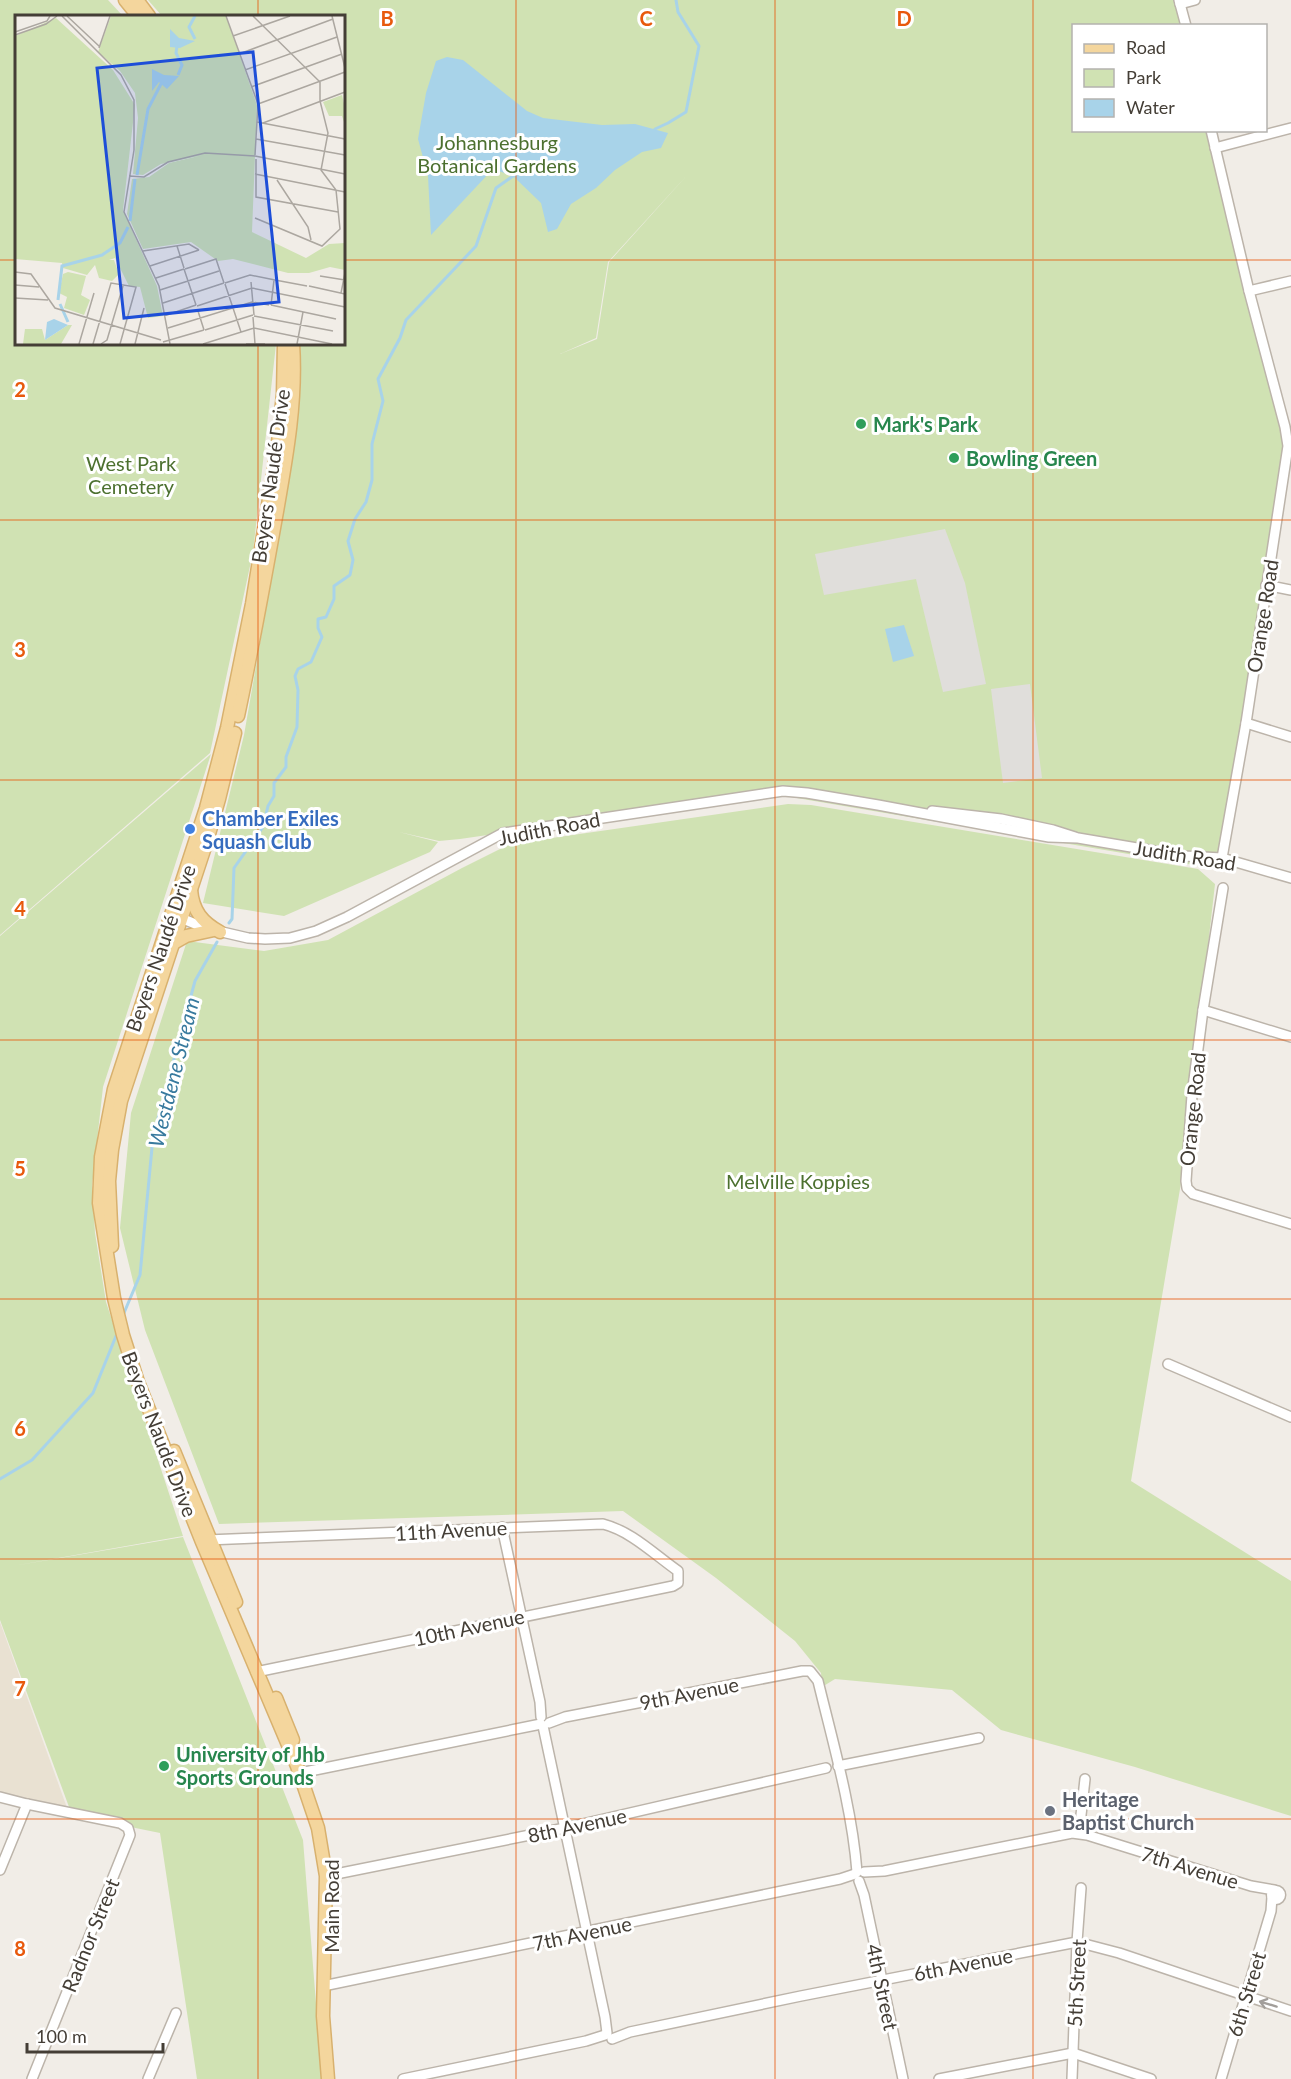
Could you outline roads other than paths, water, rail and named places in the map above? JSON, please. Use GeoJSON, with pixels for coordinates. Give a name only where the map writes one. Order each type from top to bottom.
{"type":"FeatureCollection","features":[{"type":"Feature","properties":{"kind":"main road"},"geometry":{"type":"LineString","coordinates":[[125,0],[137,15]]}},
{"type":"Feature","properties":{"kind":"main road"},"geometry":{"type":"LineString","coordinates":[[137,0],[148,15]]}},
{"type":"Feature","properties":{"kind":"main road","name":"Beyers Naudé Drive"},"geometry":{"type":"LineString","coordinates":[[206,1541],[144,1398],[126,1346],[109,1278],[99,1203],[100,1157],[114,1089],[176,916],[232,707],[252,604],[281,426],[284,345]]}},
{"type":"Feature","properties":{"kind":"main road","name":"Beyers Naudé Drive"},"geometry":{"type":"LineString","coordinates":[[206,1541],[136,1354],[120,1298],[109,1220],[110,1165],[126,1082],[172,945],[176,916],[190,889],[219,799],[251,654],[290,427],[293,389],[292,345]]}},
{"type":"Feature","properties":{"kind":"main road"},"geometry":{"type":"LineString","coordinates":[[190,889],[192,904],[196,912],[217,931]]}},
{"type":"Feature","properties":{"kind":"main road"},"geometry":{"type":"LineString","coordinates":[[172,945],[186,936],[217,931]]}},
{"type":"Feature","properties":{"kind":"main road","name":"Main Road"},"geometry":{"type":"LineString","coordinates":[[206,1541],[303,1772],[330,1875],[323,2029],[328,2079]]}},
{"type":"Feature","properties":{"kind":"main road","name":"Main Road"},"geometry":{"type":"LineString","coordinates":[[326,1985],[336,2079]]}},
{"type":"Feature","properties":{"kind":"street"},"geometry":{"type":"LineString","coordinates":[[1186,24],[1180,2],[1195,0]]}},
{"type":"Feature","properties":{"kind":"street"},"geometry":{"type":"LineString","coordinates":[[1215,148],[1291,128]]}},
{"type":"Feature","properties":{"kind":"street","name":"Orange Road"},"geometry":{"type":"LineString","coordinates":[[1211,132],[1249,291],[1289,436],[1246,723],[1222,858]]}},
{"type":"Feature","properties":{"kind":"street"},"geometry":{"type":"LineString","coordinates":[[1249,291],[1291,281]]}},
{"type":"Feature","properties":{"kind":"street"},"geometry":{"type":"LineString","coordinates":[[1266,585],[1291,590]]}},
{"type":"Feature","properties":{"kind":"street"},"geometry":{"type":"LineString","coordinates":[[1246,723],[1291,737]]}},
{"type":"Feature","properties":{"kind":"street","name":"Judith Road"},"geometry":{"type":"LineString","coordinates":[[176,916],[217,931],[265,939],[290,938],[316,931],[347,917],[496,836],[510,831],[783,791],[915,811],[927,810],[986,816],[1053,830],[1078,838],[1184,856],[1222,858],[1291,878]]}},
{"type":"Feature","properties":{"kind":"street","name":"Orange Road"},"geometry":{"type":"LineString","coordinates":[[1223,888],[1203,1010],[1191,1105],[1185,1174],[1187,1188],[1192,1194],[1291,1224]]}},
{"type":"Feature","properties":{"kind":"street"},"geometry":{"type":"LineString","coordinates":[[1203,1010],[1291,1037]]}},
{"type":"Feature","properties":{"kind":"street"},"geometry":{"type":"LineString","coordinates":[[1168,1364],[1291,1417]]}},
{"type":"Feature","properties":{"kind":"street","name":"11th Avenue"},"geometry":{"type":"LineString","coordinates":[[206,1541],[603,1524],[614,1527],[678,1571],[679,1579]]}},
{"type":"Feature","properties":{"kind":"street"},"geometry":{"type":"LineString","coordinates":[[502,1527],[609,2035]]}},
{"type":"Feature","properties":{"kind":"street","name":"10th Avenue"},"geometry":{"type":"LineString","coordinates":[[260,1671],[674,1586],[679,1579]]}},
{"type":"Feature","properties":{"kind":"street","name":"9th Avenue"},"geometry":{"type":"LineString","coordinates":[[303,1772],[544,1721],[807,1670],[813,1673]]}},
{"type":"Feature","properties":{"kind":"street","name":"4th Street"},"geometry":{"type":"LineString","coordinates":[[813,1673],[818,1681],[838,1766],[903,2079]]}},
{"type":"Feature","properties":{"kind":"street"},"geometry":{"type":"LineString","coordinates":[[838,1766],[979,1738]]}},
{"type":"Feature","properties":{"kind":"street","name":"8th Avenue"},"geometry":{"type":"LineString","coordinates":[[330,1875],[565,1828],[826,1768]]}},
{"type":"Feature","properties":{"kind":"street"},"geometry":{"type":"LineString","coordinates":[[1079,1833],[1085,1779]]}},
{"type":"Feature","properties":{"kind":"street"},"geometry":{"type":"LineString","coordinates":[[0,1797],[27,1804],[0,1870]]}},
{"type":"Feature","properties":{"kind":"street","name":"Radnor Street"},"geometry":{"type":"LineString","coordinates":[[27,1804],[124,1825],[129,1832],[128,1841],[32,2079]]}},
{"type":"Feature","properties":{"kind":"street","name":"7th Avenue"},"geometry":{"type":"LineString","coordinates":[[326,1985],[1066,1833],[1079,1833],[1280,1896]]}},
{"type":"Feature","properties":{"kind":"street","name":"5th Street"},"geometry":{"type":"LineString","coordinates":[[1072,2079],[1081,1888]]}},
{"type":"Feature","properties":{"kind":"street","name":"6th Street"},"geometry":{"type":"LineString","coordinates":[[1221,2078],[1271,1911],[1280,1896]]}},
{"type":"Feature","properties":{"kind":"street","name":"6th Avenue"},"geometry":{"type":"LineString","coordinates":[[403,2079],[609,2035],[1077,1942],[1119,1953],[1291,2011]]}},
{"type":"Feature","properties":{"kind":"street"},"geometry":{"type":"LineString","coordinates":[[148,2079],[176,2013]]}},
{"type":"Feature","properties":{"kind":"street"},"geometry":{"type":"LineString","coordinates":[[939,2079],[1073,2053],[1151,2079]]}},
{"type":"Feature","properties":{"kind":"water"},"geometry":{"type":"Polygon","coordinates":[[[447,57],[463,60],[527,111],[543,118],[602,125],[635,124],[668,133],[661,148],[642,152],[615,170],[596,188],[571,204],[557,229],[548,232],[541,203],[513,176],[493,169],[431,235],[428,176],[418,139],[426,93],[436,61],[447,57]]]}},
{"type":"Feature","properties":{"kind":"water"},"geometry":{"type":"Polygon","coordinates":[[[904,625],[914,656],[893,662],[885,629],[904,625]]]}},
{"type":"Feature","properties":{"kind":"waterway","name":"Westdene Stream"},"geometry":{"type":"LineString","coordinates":[[655,129],[686,112],[699,46],[678,12],[676,0]]}},
{"type":"Feature","properties":{"kind":"waterway","name":"Westdene Stream"},"geometry":{"type":"LineString","coordinates":[[229,923],[232,919],[234,868],[263,827],[268,806],[274,796],[274,783],[286,767],[286,757],[297,727],[298,690],[295,676],[298,669],[311,662],[322,637],[318,628],[318,619],[326,617],[334,599],[334,586],[350,575],[353,560],[348,541],[355,519],[366,502],[372,480],[372,444],[383,401],[378,379],[400,338],[406,320],[476,246],[496,188],[516,174]]}},
{"type":"Feature","properties":{"kind":"waterway","name":"Westdene Stream"},"geometry":{"type":"LineString","coordinates":[[124,1313],[140,1275],[153,1137],[195,981],[217,942]]}},
{"type":"Feature","properties":{"kind":"waterway","name":"Westdene Stream"},"geometry":{"type":"LineString","coordinates":[[0,1479],[32,1460],[93,1393],[116,1336]]}},
{"type":"Feature","properties":{"kind":"place","name":"Mark's Park"},"geometry":{"type":"Point","coordinates":[861,424]}},
{"type":"Feature","properties":{"kind":"place","name":"Bowling Green"},"geometry":{"type":"Point","coordinates":[954,458]}},
{"type":"Feature","properties":{"kind":"place","name":"Chamber Exiles Squash Club"},"geometry":{"type":"Point","coordinates":[190,829]}},
{"type":"Feature","properties":{"kind":"place","name":"University of Jhb Sports Grounds"},"geometry":{"type":"Point","coordinates":[164,1766]}},
{"type":"Feature","properties":{"kind":"place","name":"Heritage Baptist Church"},"geometry":{"type":"Point","coordinates":[1050,1811]}},
{"type":"Feature","properties":{"kind":"park label","name":"Johannesburg Botanical Gardens"},"geometry":{"type":"Point","coordinates":[497,154]}},
{"type":"Feature","properties":{"kind":"park label","name":"West Park Cemetery"},"geometry":{"type":"Point","coordinates":[131,474]}},
{"type":"Feature","properties":{"kind":"park label","name":"Melville Koppies"},"geometry":{"type":"Point","coordinates":[798,1181]}}]}
